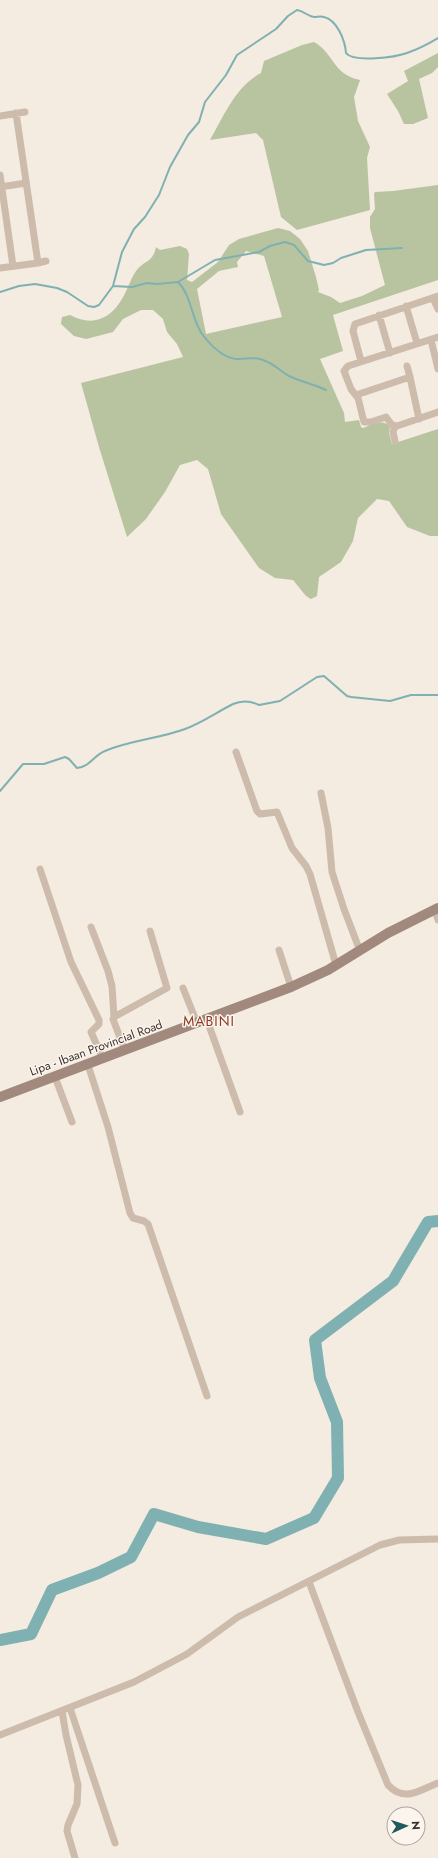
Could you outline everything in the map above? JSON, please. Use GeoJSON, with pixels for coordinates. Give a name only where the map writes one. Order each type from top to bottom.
{"type":"FeatureCollection","features":[{"type":"Feature","properties":{"kind":"main road","name":"Lipa - Ibaan Provincial Road"},"geometry":{"type":"LineString","coordinates":[[0,1097],[125,1051],[290,987],[336,965],[400,927],[436,909]]}},
{"type":"Feature","properties":{"kind":"street"},"geometry":{"type":"LineString","coordinates":[[0,116],[25,112]]}},
{"type":"Feature","properties":{"kind":"street"},"geometry":{"type":"LineString","coordinates":[[16,114],[38,263]]}},
{"type":"Feature","properties":{"kind":"street"},"geometry":{"type":"LineString","coordinates":[[0,175],[13,266]]}},
{"type":"Feature","properties":{"kind":"street"},"geometry":{"type":"LineString","coordinates":[[1,187],[26,183]]}},
{"type":"Feature","properties":{"kind":"street"},"geometry":{"type":"LineString","coordinates":[[0,268],[46,261]]}},
{"type":"Feature","properties":{"kind":"street"},"geometry":{"type":"LineString","coordinates":[[361,361],[353,331],[353,326],[357,323],[436,297],[438,309]]}},
{"type":"Feature","properties":{"kind":"street"},"geometry":{"type":"LineString","coordinates":[[406,306],[417,343]]}},
{"type":"Feature","properties":{"kind":"street"},"geometry":{"type":"LineString","coordinates":[[379,315],[390,353]]}},
{"type":"Feature","properties":{"kind":"street"},"geometry":{"type":"LineString","coordinates":[[395,426],[386,418],[371,422],[364,421],[356,395],[344,370],[348,366],[361,361],[434,338],[438,369]]}},
{"type":"Feature","properties":{"kind":"street"},"geometry":{"type":"LineString","coordinates":[[408,366],[419,419]]}},
{"type":"Feature","properties":{"kind":"street"},"geometry":{"type":"LineString","coordinates":[[356,395],[410,377]]}},
{"type":"Feature","properties":{"kind":"street"},"geometry":{"type":"LineString","coordinates":[[395,426],[438,412]]}},
{"type":"Feature","properties":{"kind":"street"},"geometry":{"type":"LineString","coordinates":[[395,426],[393,432],[395,441]]}},
{"type":"Feature","properties":{"kind":"street"},"geometry":{"type":"LineString","coordinates":[[236,752],[257,811],[260,814],[277,812],[292,848],[306,866],[310,874],[336,965]]}},
{"type":"Feature","properties":{"kind":"street"},"geometry":{"type":"LineString","coordinates":[[321,793],[328,828],[332,872],[360,951]]}},
{"type":"Feature","properties":{"kind":"street"},"geometry":{"type":"LineString","coordinates":[[40,869],[71,962],[99,1020],[99,1024],[91,1034],[103,1059]]}},
{"type":"Feature","properties":{"kind":"street"},"geometry":{"type":"LineString","coordinates":[[436,909],[438,920]]}},
{"type":"Feature","properties":{"kind":"street"},"geometry":{"type":"LineString","coordinates":[[91,927],[112,986],[113,1019],[125,1051]]}},
{"type":"Feature","properties":{"kind":"street"},"geometry":{"type":"LineString","coordinates":[[114,1016],[165,991],[167,988],[150,931]]}},
{"type":"Feature","properties":{"kind":"street"},"geometry":{"type":"LineString","coordinates":[[279,950],[290,987]]}},
{"type":"Feature","properties":{"kind":"street"},"geometry":{"type":"LineString","coordinates":[[183,988],[202,1021],[240,1112]]}},
{"type":"Feature","properties":{"kind":"street"},"geometry":{"type":"LineString","coordinates":[[88,1065],[108,1127],[130,1213],[133,1218],[144,1220],[148,1224],[207,1396]]}},
{"type":"Feature","properties":{"kind":"street"},"geometry":{"type":"LineString","coordinates":[[55,1077],[72,1122]]}},
{"type":"Feature","properties":{"kind":"street"},"geometry":{"type":"LineString","coordinates":[[0,1735],[134,1682],[187,1654],[238,1617],[380,1545],[399,1540],[438,1539]]}},
{"type":"Feature","properties":{"kind":"street"},"geometry":{"type":"LineString","coordinates":[[309,1582],[358,1712],[388,1785],[395,1793],[404,1794],[415,1793],[438,1782]]}},
{"type":"Feature","properties":{"kind":"street"},"geometry":{"type":"LineString","coordinates":[[70,1708],[115,1843]]}},
{"type":"Feature","properties":{"kind":"street"},"geometry":{"type":"LineString","coordinates":[[62,1711],[78,1785],[78,1804],[68,1825],[67,1831],[75,1858]]}},
{"type":"Feature","properties":{"kind":"green space"},"geometry":{"type":"Polygon","coordinates":[[[314,42],[326,52],[339,69],[351,77],[360,80],[354,97],[358,121],[370,147],[367,158],[370,210],[297,230],[281,217],[263,140],[256,133],[210,140],[225,112],[237,94],[252,79],[261,73],[264,61],[302,45],[314,42]]]}},
{"type":"Feature","properties":{"kind":"green space"},"geometry":{"type":"Polygon","coordinates":[[[438,53],[438,67],[432,73],[419,79],[428,118],[413,124],[404,124],[387,94],[408,81],[404,71],[438,53]]]}},
{"type":"Feature","properties":{"kind":"green space"},"geometry":{"type":"Polygon","coordinates":[[[438,185],[438,280],[333,315],[343,351],[320,359],[344,413],[345,422],[359,420],[361,427],[363,428],[377,423],[387,424],[390,427],[389,433],[392,444],[438,429],[438,536],[430,536],[407,527],[389,501],[377,499],[358,518],[353,541],[341,562],[319,577],[317,596],[311,599],[306,596],[293,580],[275,578],[259,568],[221,514],[208,469],[197,460],[180,465],[165,492],[146,519],[127,537],[81,383],[183,357],[177,344],[167,332],[163,319],[153,310],[141,310],[123,319],[113,332],[86,339],[74,336],[61,324],[62,317],[70,315],[92,321],[105,317],[117,306],[136,271],[153,256],[156,247],[160,250],[180,246],[187,249],[189,254],[187,280],[192,282],[218,262],[229,245],[239,239],[278,228],[290,231],[300,239],[308,251],[316,277],[319,290],[318,292],[331,297],[340,303],[362,296],[385,285],[370,228],[370,217],[375,209],[375,192],[438,185]],[[246,251],[237,262],[238,267],[219,271],[197,289],[206,334],[282,317],[264,256],[246,251]]]}},
{"type":"Feature","properties":{"kind":"waterway"},"geometry":{"type":"LineString","coordinates":[[0,292],[19,286],[35,284],[57,288],[67,292],[88,306],[94,307],[99,305],[113,286],[122,252],[134,229],[145,217],[159,195],[170,167],[188,135],[199,122],[205,102],[226,75],[237,55],[276,29],[288,16],[297,10],[314,17],[324,17],[333,22],[340,31],[346,53],[357,58],[402,55],[438,38]]}},
{"type":"Feature","properties":{"kind":"waterway"},"geometry":{"type":"LineString","coordinates":[[113,286],[132,287],[147,283],[157,284],[178,282],[215,260],[259,252],[270,246],[285,242],[294,245],[308,261],[324,265],[366,250],[402,248]]}},
{"type":"Feature","properties":{"kind":"waterway"},"geometry":{"type":"LineString","coordinates":[[178,282],[187,295],[201,333],[216,350],[234,359],[255,358],[264,360],[289,376],[326,390]]}},
{"type":"Feature","properties":{"kind":"waterway"},"geometry":{"type":"LineString","coordinates":[[0,791],[23,764],[44,764],[65,757],[69,759],[77,768],[81,767],[105,751],[125,744],[185,729],[236,703],[246,702],[259,705],[280,701],[317,677],[324,676],[347,696],[351,697],[390,701],[411,695],[438,695]]}},
{"type":"Feature","properties":{"kind":"waterway"},"geometry":{"type":"LineString","coordinates":[[0,1640],[31,1634],[52,1590],[98,1573],[131,1557],[154,1514],[198,1527],[266,1539],[314,1518],[338,1478],[337,1422],[320,1378],[315,1340],[393,1281],[428,1222],[438,1221]]}},
{"type":"Feature","properties":{"kind":"district","name":"MABINI"},"geometry":{"type":"Point","coordinates":[209,1021]}}]}
